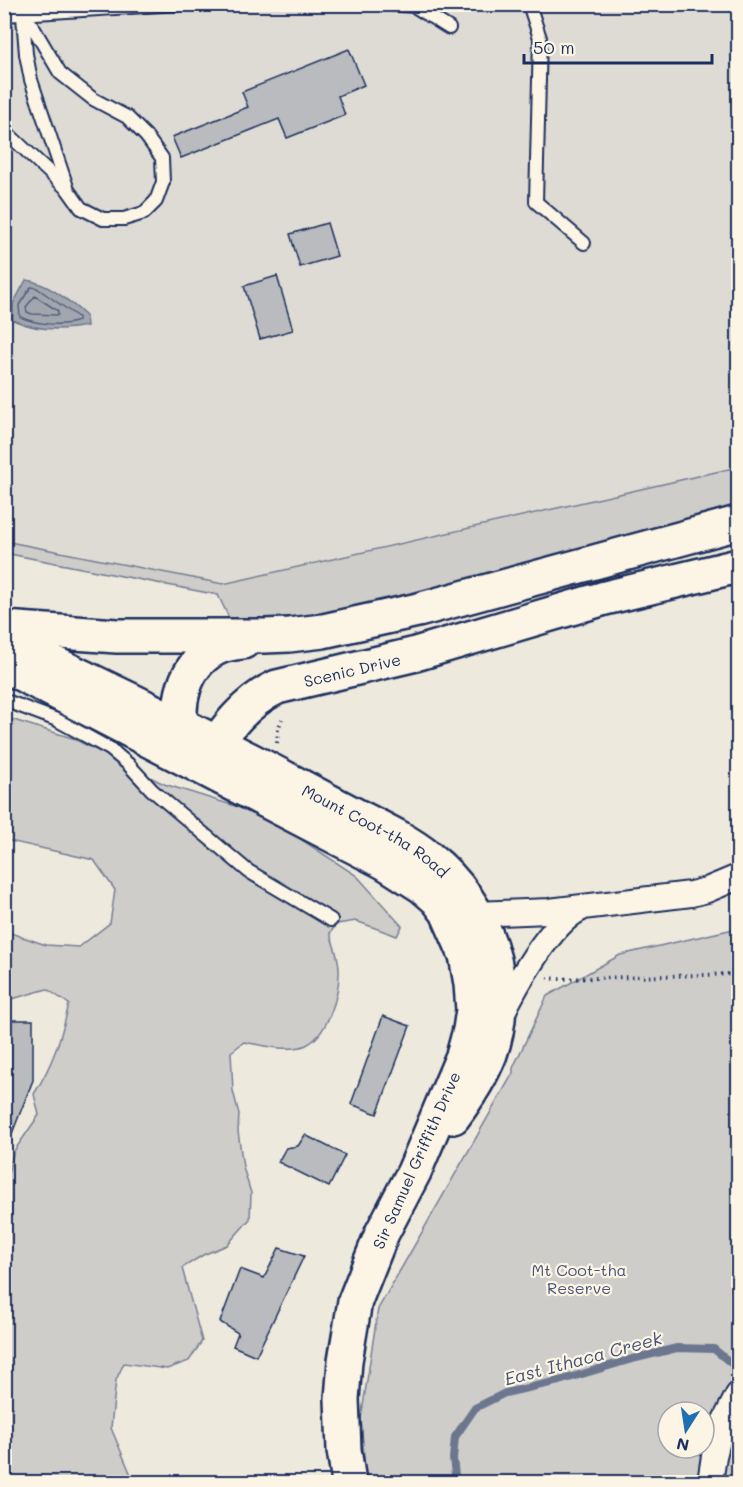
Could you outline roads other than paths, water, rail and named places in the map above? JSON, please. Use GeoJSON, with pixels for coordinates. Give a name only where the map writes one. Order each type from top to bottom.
{"type":"FeatureCollection","features":[{"type":"Feature","properties":{"kind":"main road"},"geometry":{"type":"LineString","coordinates":[[208,755],[186,741],[180,724],[180,703],[184,687],[196,666],[209,653],[221,646],[356,625],[738,524]]}},
{"type":"Feature","properties":{"kind":"main road","name":"Scenic Drive"},"geometry":{"type":"LineString","coordinates":[[208,755],[236,717],[250,703],[278,687],[412,655],[621,594],[738,566]]}},
{"type":"Feature","properties":{"kind":"main road"},"geometry":{"type":"LineString","coordinates":[[4,628],[117,636],[289,635]]}},
{"type":"Feature","properties":{"kind":"main road"},"geometry":{"type":"LineString","coordinates":[[4,640],[180,724]]}},
{"type":"Feature","properties":{"kind":"main road","name":"Mount Coot-tha Road"},"geometry":{"type":"LineString","coordinates":[[4,665],[374,825],[415,848],[448,875],[476,914],[490,944],[499,997],[496,1026],[489,1055],[475,1085],[414,1172]]}},
{"type":"Feature","properties":{"kind":"main road","name":"Sir Samuel Griffith Drive"},"geometry":{"type":"LineString","coordinates":[[208,755],[422,886],[444,907],[455,927],[469,968],[472,1021],[463,1056],[414,1172],[382,1233],[356,1301],[345,1361],[342,1399],[344,1450],[349,1482]]}},
{"type":"Feature","properties":{"kind":"main road"},"geometry":{"type":"LineString","coordinates":[[444,907],[476,914]]}},
{"type":"Feature","properties":{"kind":"street"},"geometry":{"type":"LineString","coordinates":[[476,914],[549,911],[691,894],[738,877]]}},
{"type":"Feature","properties":{"kind":"street"},"geometry":{"type":"LineString","coordinates":[[496,1026],[507,1003],[550,936],[572,914],[590,906]]}},
{"type":"Feature","properties":{"kind":"street"},"geometry":{"type":"LineString","coordinates":[[710,1482],[722,1428],[738,1395]]}},
{"type":"Feature","properties":{"kind":"lane"},"geometry":{"type":"LineString","coordinates":[[4,15],[23,8],[178,4]]}},
{"type":"Feature","properties":{"kind":"lane"},"geometry":{"type":"LineString","coordinates":[[389,4],[414,6],[449,28]]}},
{"type":"Feature","properties":{"kind":"lane"},"geometry":{"type":"LineString","coordinates":[[529,4],[540,38],[536,202],[584,243]]}},
{"type":"Feature","properties":{"kind":"lane"},"geometry":{"type":"LineString","coordinates":[[4,130],[68,190],[81,208],[103,219],[124,219],[144,213],[156,201],[163,182],[162,158],[146,136],[127,117],[93,99],[60,73],[23,8]]}},
{"type":"Feature","properties":{"kind":"lane"},"geometry":{"type":"LineString","coordinates":[[23,8],[26,54],[31,80],[68,190]]}},
{"type":"Feature","properties":{"kind":"lane"},"geometry":{"type":"LineString","coordinates":[[4,700],[57,720],[110,749],[218,848],[248,871],[331,920]]}},
{"type":"Feature","properties":{"kind":"water"},"geometry":{"type":"Polygon","coordinates":[[[26,280],[42,285],[66,299],[86,316],[87,326],[49,329],[13,320],[13,304],[26,280]]]}},
{"type":"Feature","properties":{"kind":"waterway","name":"East Ithaca Creek"},"geometry":{"type":"LineString","coordinates":[[456,1482],[453,1459],[455,1437],[475,1408],[505,1393],[559,1381],[677,1348],[714,1349],[738,1369]]}},
{"type":"Feature","properties":{"kind":"park label","name":"Mt Coot-tha Reserve"},"geometry":{"type":"Point","coordinates":[579,1278]}}]}
